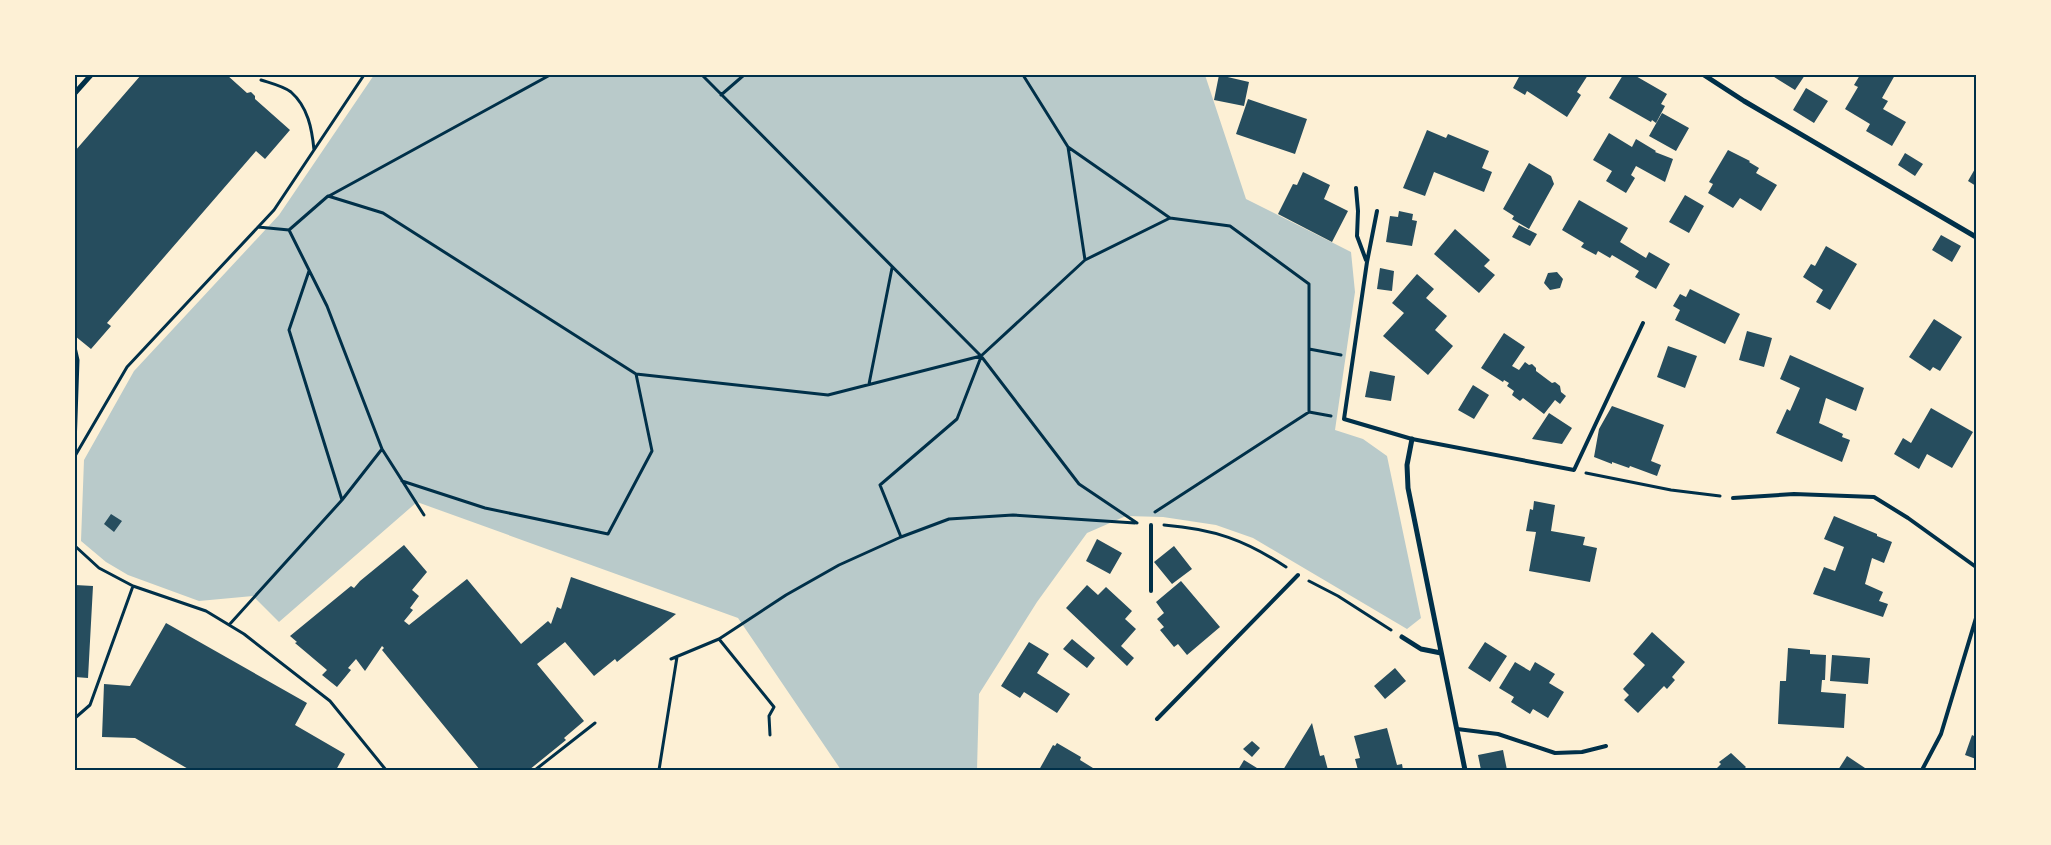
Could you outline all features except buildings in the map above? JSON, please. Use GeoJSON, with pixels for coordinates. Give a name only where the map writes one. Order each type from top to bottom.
{"type":"FeatureCollection","features":[{"type":"Feature","properties":{"kind":"street"},"geometry":{"type":"LineString","coordinates":[[75,93],[91,75]]}},
{"type":"Feature","properties":{"kind":"street"},"geometry":{"type":"LineString","coordinates":[[1704,75],[1744,101],[1976,237]]}},
{"type":"Feature","properties":{"kind":"street"},"geometry":{"type":"LineString","coordinates":[[1412,440],[1407,465],[1408,488],[1465,770]]}},
{"type":"Feature","properties":{"kind":"street"},"geometry":{"type":"LineString","coordinates":[[1402,637],[1421,649],[1441,653]]}},
{"type":"Feature","properties":{"kind":"lane"},"geometry":{"type":"LineString","coordinates":[[1356,188],[1358,211],[1357,236],[1367,262]]}},
{"type":"Feature","properties":{"kind":"lane"},"geometry":{"type":"LineString","coordinates":[[1378,211],[1367,262],[1344,419],[1412,440],[1574,470],[1643,323]]}},
{"type":"Feature","properties":{"kind":"lane"},"geometry":{"type":"LineString","coordinates":[[1733,498],[1794,494],[1874,497],[1908,518],[1976,567]]}},
{"type":"Feature","properties":{"kind":"lane"},"geometry":{"type":"LineString","coordinates":[[1151,525],[1151,591]]}},
{"type":"Feature","properties":{"kind":"lane"},"geometry":{"type":"LineString","coordinates":[[1157,719],[1298,575]]}},
{"type":"Feature","properties":{"kind":"lane"},"geometry":{"type":"LineString","coordinates":[[1922,770],[1941,734],[1976,618]]}},
{"type":"Feature","properties":{"kind":"lane"},"geometry":{"type":"LineString","coordinates":[[1457,729],[1498,734],[1555,753],[1582,752],[1606,746]]}},
{"type":"Feature","properties":{"kind":"path"},"geometry":{"type":"LineString","coordinates":[[75,456],[127,367],[274,210],[364,75]]}},
{"type":"Feature","properties":{"kind":"path"},"geometry":{"type":"LineString","coordinates":[[258,227],[289,230],[328,196],[550,75]]}},
{"type":"Feature","properties":{"kind":"path"},"geometry":{"type":"LineString","coordinates":[[702,75],[981,356],[1079,484],[1136,523]]}},
{"type":"Feature","properties":{"kind":"path"},"geometry":{"type":"LineString","coordinates":[[722,95],[744,75]]}},
{"type":"Feature","properties":{"kind":"path"},"geometry":{"type":"LineString","coordinates":[[1023,75],[1068,147],[1170,218],[1230,226],[1310,284],[1309,412]]}},
{"type":"Feature","properties":{"kind":"path"},"geometry":{"type":"LineString","coordinates":[[261,80],[291,92],[304,109],[311,126],[314,150]]}},
{"type":"Feature","properties":{"kind":"path"},"geometry":{"type":"LineString","coordinates":[[1068,147],[1085,260]]}},
{"type":"Feature","properties":{"kind":"path"},"geometry":{"type":"LineString","coordinates":[[328,196],[383,213],[636,374],[828,395],[981,356]]}},
{"type":"Feature","properties":{"kind":"path"},"geometry":{"type":"LineString","coordinates":[[901,537],[880,485],[957,419],[981,356],[1085,260],[1170,218]]}},
{"type":"Feature","properties":{"kind":"path"},"geometry":{"type":"LineString","coordinates":[[289,230],[326,306],[382,450],[424,515]]}},
{"type":"Feature","properties":{"kind":"path"},"geometry":{"type":"LineString","coordinates":[[868,384],[892,267]]}},
{"type":"Feature","properties":{"kind":"path"},"geometry":{"type":"LineString","coordinates":[[309,270],[289,330],[342,500]]}},
{"type":"Feature","properties":{"kind":"path"},"geometry":{"type":"LineString","coordinates":[[75,347],[78,360],[75,446]]}},
{"type":"Feature","properties":{"kind":"path"},"geometry":{"type":"LineString","coordinates":[[1309,350],[1354,357]]}},
{"type":"Feature","properties":{"kind":"path"},"geometry":{"type":"LineString","coordinates":[[402,481],[485,508],[608,534],[652,451],[636,374]]}},
{"type":"Feature","properties":{"kind":"path"},"geometry":{"type":"LineString","coordinates":[[1153,513],[1309,412],[1344,419]]}},
{"type":"Feature","properties":{"kind":"path"},"geometry":{"type":"LineString","coordinates":[[229,625],[342,500],[382,450]]}},
{"type":"Feature","properties":{"kind":"path"},"geometry":{"type":"LineString","coordinates":[[1574,470],[1671,490],[1733,498]]}},
{"type":"Feature","properties":{"kind":"path"},"geometry":{"type":"LineString","coordinates":[[671,659],[719,639],[786,595],[832,569],[901,537],[949,519],[1013,515],[1136,523],[1207,530],[1243,542],[1264,552],[1298,575],[1338,596],[1402,637]]}},
{"type":"Feature","properties":{"kind":"path"},"geometry":{"type":"LineString","coordinates":[[1136,523],[1144,518]]}},
{"type":"Feature","properties":{"kind":"path"},"geometry":{"type":"LineString","coordinates":[[75,546],[99,568],[133,586],[206,611],[244,634],[330,701],[386,770]]}},
{"type":"Feature","properties":{"kind":"path"},"geometry":{"type":"LineString","coordinates":[[75,718],[90,705],[133,586]]}},
{"type":"Feature","properties":{"kind":"path"},"geometry":{"type":"LineString","coordinates":[[719,639],[774,707],[769,716],[770,735]]}},
{"type":"Feature","properties":{"kind":"path"},"geometry":{"type":"LineString","coordinates":[[659,770],[677,656]]}},
{"type":"Feature","properties":{"kind":"path"},"geometry":{"type":"LineString","coordinates":[[535,770],[595,723]]}},
{"type":"Feature","properties":{"kind":"shaded area"},"geometry":{"type":"Polygon","coordinates":[[[374,75],[1205,75],[1246,199],[1351,252],[1355,292],[1335,430],[1363,439],[1387,456],[1421,618],[1407,629],[1253,538],[1216,525],[1163,517],[1126,516],[1087,533],[1037,602],[979,694],[977,770],[841,770],[738,618],[417,502],[279,622],[253,596],[199,601],[128,575],[106,562],[81,541],[84,460],[134,371],[279,215],[374,75]]]}}]}
